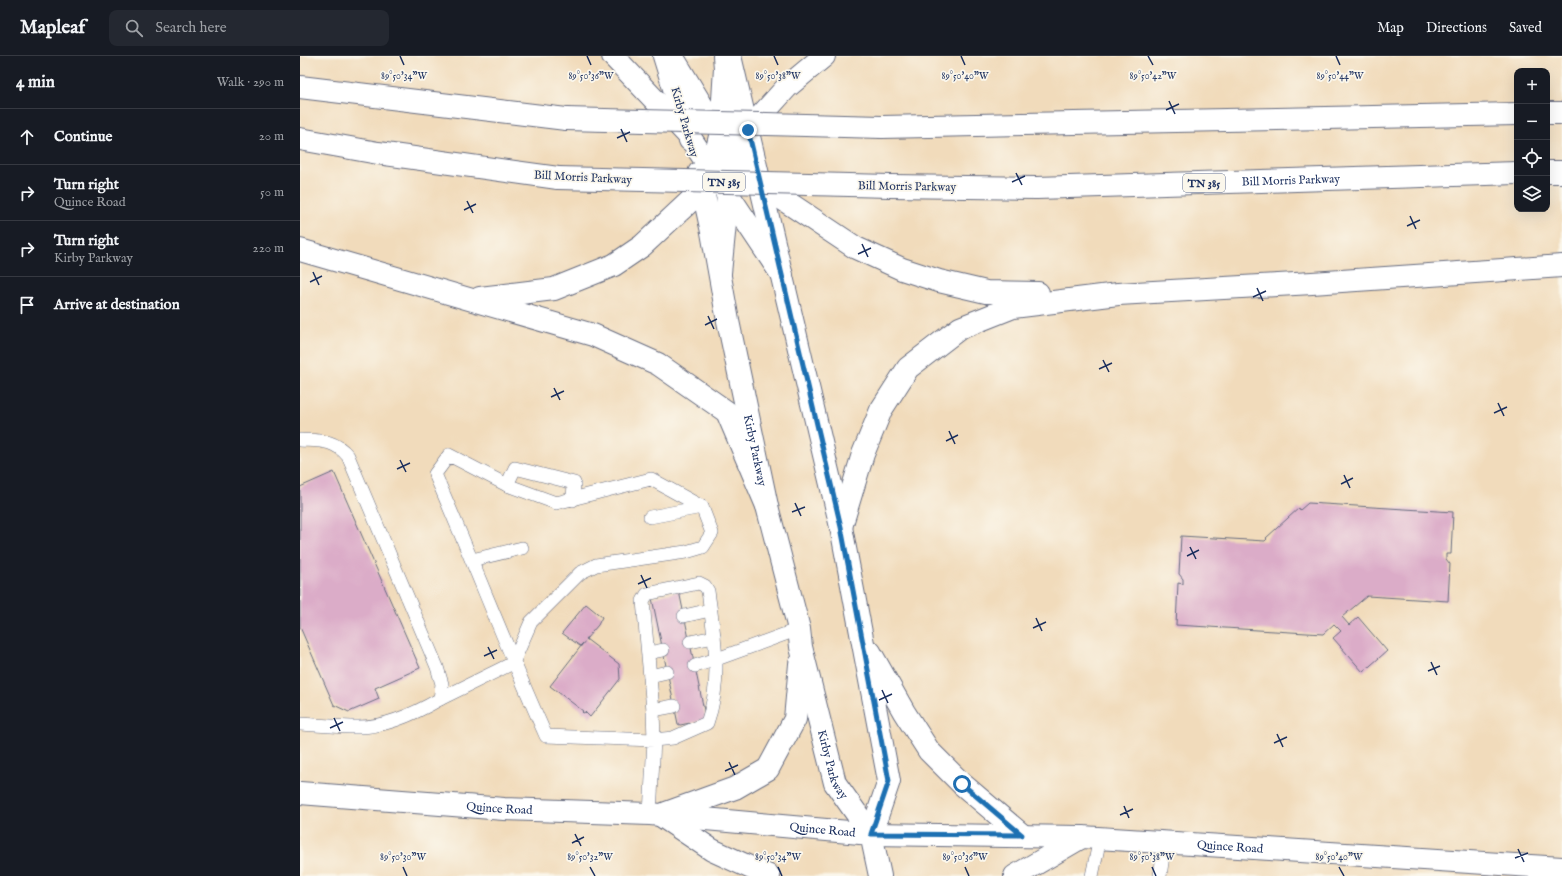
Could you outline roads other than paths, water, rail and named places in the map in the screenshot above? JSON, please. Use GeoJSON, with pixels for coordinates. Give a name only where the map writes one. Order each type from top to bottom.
{"type":"FeatureCollection","features":[{"type":"Feature","properties":{"kind":"main road"},"geometry":{"type":"LineString","coordinates":[[613,56],[689,136]]}},
{"type":"Feature","properties":{"kind":"main road","name":"Kirby Parkway"},"geometry":{"type":"LineString","coordinates":[[664,56],[689,136],[708,180],[720,273],[767,506],[835,783],[871,834],[880,876]]}},
{"type":"Feature","properties":{"kind":"main road"},"geometry":{"type":"LineString","coordinates":[[672,56],[704,109],[760,184],[856,248],[910,272],[986,292],[1118,294]]}},
{"type":"Feature","properties":{"kind":"main road"},"geometry":{"type":"LineString","coordinates":[[469,299],[554,289],[614,265],[642,246],[708,180],[721,132],[725,68],[724,56]]}},
{"type":"Feature","properties":{"kind":"main road"},"geometry":{"type":"LineString","coordinates":[[730,56],[841,527],[889,781],[871,834]]}},
{"type":"Feature","properties":{"kind":"main road"},"geometry":{"type":"LineString","coordinates":[[720,273],[728,194],[736,152],[748,130],[787,87],[824,56]]}},
{"type":"Feature","properties":{"kind":"main road"},"geometry":{"type":"LineString","coordinates":[[300,87],[566,119],[882,127],[1514,114]]}},
{"type":"Feature","properties":{"kind":"main road"},"geometry":{"type":"LineString","coordinates":[[1550,113],[1562,113]]}},
{"type":"Feature","properties":{"kind":"main road","name":"Bill Morris Parkway"},"geometry":{"type":"LineString","coordinates":[[300,139],[378,153],[558,178],[1037,188],[1514,173]]}},
{"type":"Feature","properties":{"kind":"main road"},"geometry":{"type":"LineString","coordinates":[[1550,172],[1562,172]]}},
{"type":"Feature","properties":{"kind":"main road"},"geometry":{"type":"LineString","coordinates":[[708,180],[728,194],[782,275]]}},
{"type":"Feature","properties":{"kind":"main road"},"geometry":{"type":"LineString","coordinates":[[300,250],[593,335],[658,364],[727,412],[767,506]]}},
{"type":"Feature","properties":{"kind":"main road"},"geometry":{"type":"LineString","coordinates":[[841,527],[863,454],[881,410],[908,368],[960,328],[1013,307],[1118,294],[1312,283],[1562,266]]}},
{"type":"Feature","properties":{"kind":"main road"},"geometry":{"type":"LineString","coordinates":[[861,637],[928,751],[962,784],[1022,835]]}},
{"type":"Feature","properties":{"kind":"main road"},"geometry":{"type":"LineString","coordinates":[[656,814],[735,788],[768,769],[795,719],[800,638]]}},
{"type":"Feature","properties":{"kind":"main road","name":"Quince Road"},"geometry":{"type":"LineString","coordinates":[[300,794],[504,809],[656,814],[871,834],[1022,835],[1091,838],[1562,868]]}},
{"type":"Feature","properties":{"kind":"main road"},"geometry":{"type":"LineString","coordinates":[[656,814],[712,850],[769,876]]}},
{"type":"Feature","properties":{"kind":"main road"},"geometry":{"type":"LineString","coordinates":[[1015,876],[1091,838]]}},
{"type":"Feature","properties":{"kind":"lane"},"geometry":{"type":"LineString","coordinates":[[300,440],[332,443],[341,448],[348,456],[437,667],[442,684],[440,699]]}},
{"type":"Feature","properties":{"kind":"lane"},"geometry":{"type":"LineString","coordinates":[[300,724],[359,727],[376,725],[403,717],[513,663],[531,622],[580,573],[596,564],[686,552],[703,547],[712,533],[702,507],[651,479],[573,500],[556,503],[507,485],[449,455],[435,474],[472,560],[513,663],[546,736],[654,740],[673,738],[706,723],[708,698],[717,660],[708,591],[702,584],[699,583],[655,591],[647,594],[643,598],[642,604],[651,623],[648,653],[654,710],[654,740],[656,814]]}},
{"type":"Feature","properties":{"kind":"lane"},"geometry":{"type":"LineString","coordinates":[[507,485],[515,468],[574,483],[573,500]]}},
{"type":"Feature","properties":{"kind":"lane"},"geometry":{"type":"LineString","coordinates":[[650,517],[702,507]]}},
{"type":"Feature","properties":{"kind":"lane"},"geometry":{"type":"LineString","coordinates":[[472,560],[522,548]]}},
{"type":"Feature","properties":{"kind":"lane"},"geometry":{"type":"LineString","coordinates":[[684,616],[710,610]]}},
{"type":"Feature","properties":{"kind":"lane"},"geometry":{"type":"LineString","coordinates":[[690,642],[714,637]]}},
{"type":"Feature","properties":{"kind":"lane"},"geometry":{"type":"LineString","coordinates":[[695,666],[800,638]]}},
{"type":"Feature","properties":{"kind":"lane"},"geometry":{"type":"LineString","coordinates":[[648,653],[662,650]]}},
{"type":"Feature","properties":{"kind":"lane"},"geometry":{"type":"LineString","coordinates":[[650,676],[667,672]]}},
{"type":"Feature","properties":{"kind":"lane"},"geometry":{"type":"LineString","coordinates":[[654,710],[674,706]]}},
{"type":"Feature","properties":{"kind":"lane"},"geometry":{"type":"LineString","coordinates":[[1091,838],[1092,876]]}},
{"type":"Feature","properties":{"kind":"lane"},"geometry":{"type":"LineString","coordinates":[[1160,876],[1165,842]]}}]}
